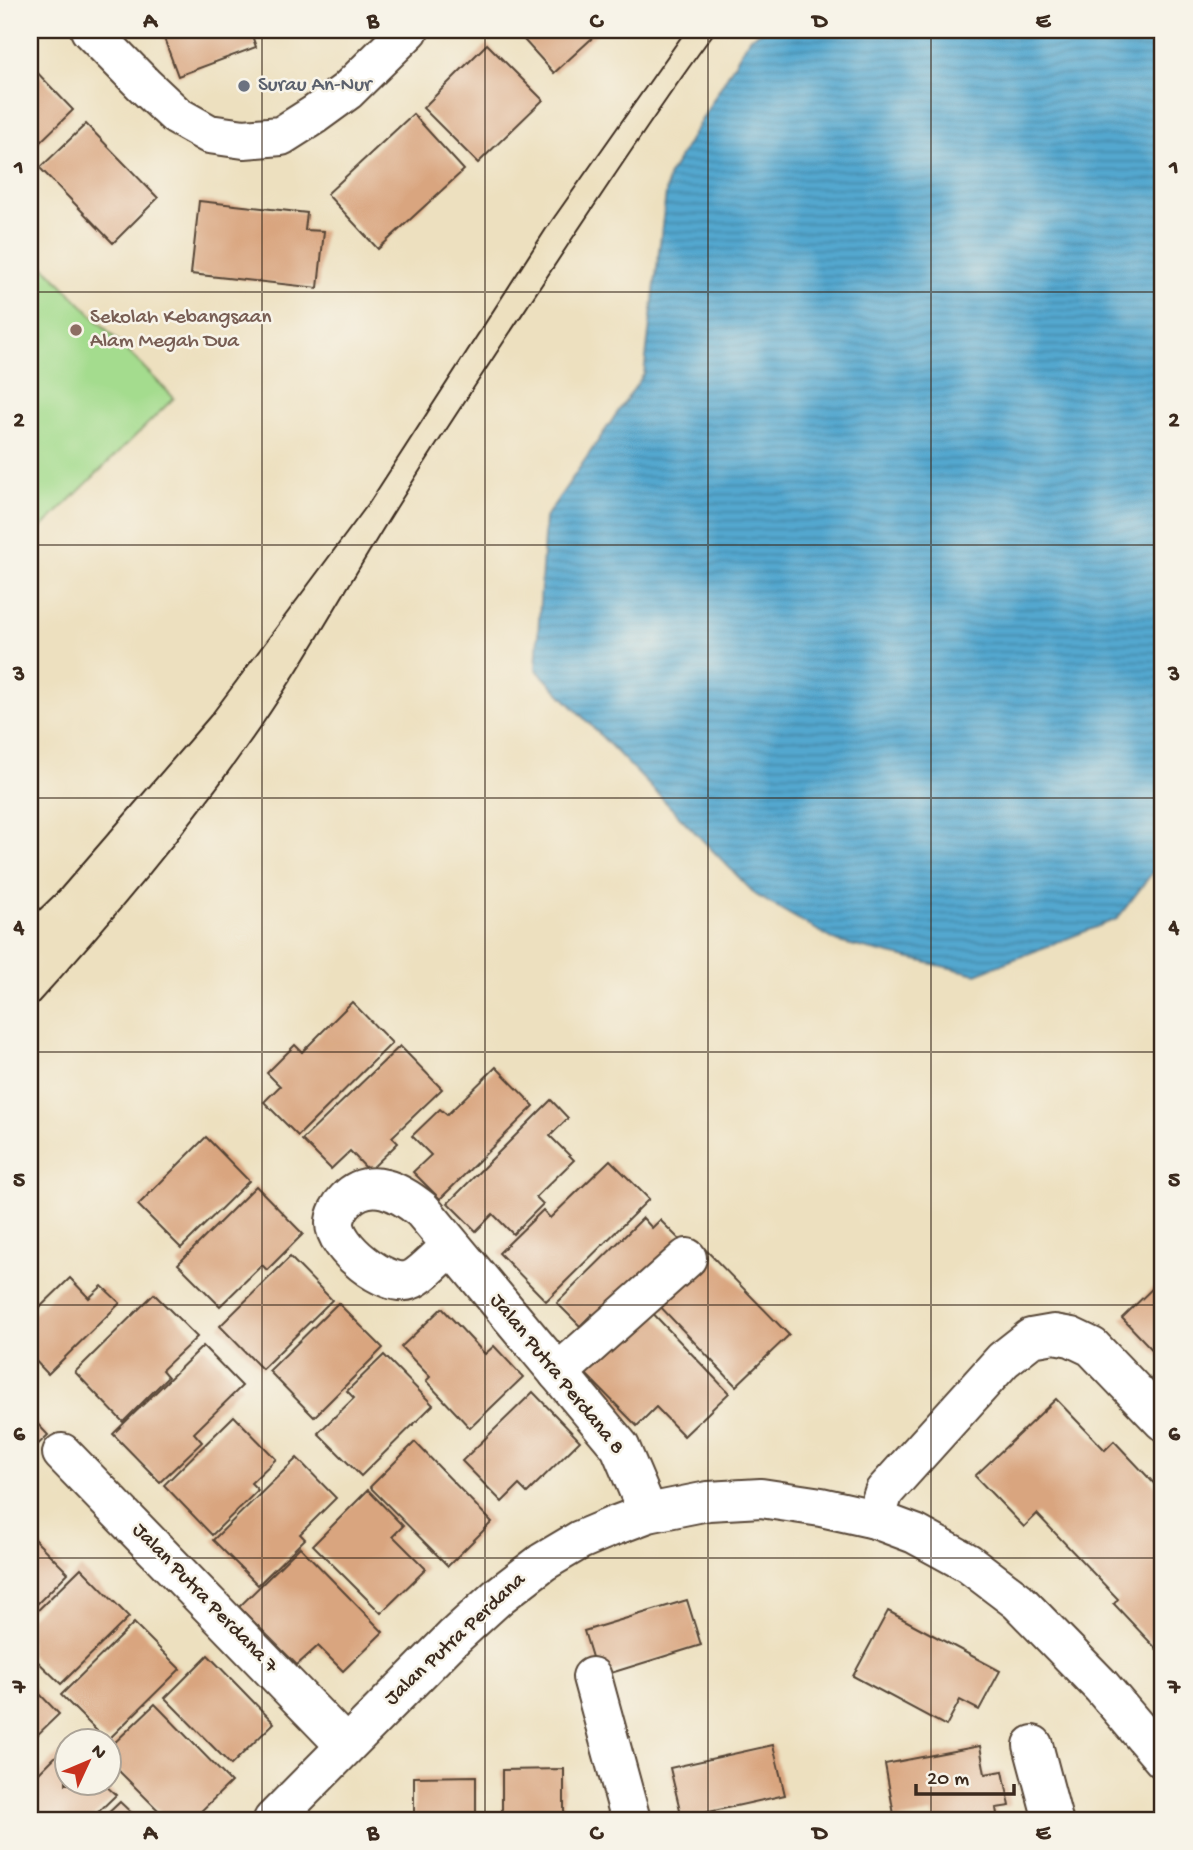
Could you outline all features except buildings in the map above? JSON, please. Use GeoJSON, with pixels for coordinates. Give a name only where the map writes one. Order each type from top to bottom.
{"type":"FeatureCollection","features":[{"type":"Feature","properties":{"kind":"street"},"geometry":{"type":"LineString","coordinates":[[90,30],[177,116],[209,134],[244,139],[281,136],[314,115],[346,91],[409,30]]}},
{"type":"Feature","properties":{"kind":"street","name":"Jalan Putra Perdana 8"},"geometry":{"type":"LineString","coordinates":[[451,1246],[620,1447],[648,1513]]}},
{"type":"Feature","properties":{"kind":"street"},"geometry":{"type":"LineString","coordinates":[[558,1373],[687,1258]]}},
{"type":"Feature","properties":{"kind":"street"},"geometry":{"type":"LineString","coordinates":[[875,1519],[884,1492],[1003,1360],[1031,1338],[1054,1334],[1071,1337],[1092,1347],[1163,1421]]}},
{"type":"Feature","properties":{"kind":"street","name":"Jalan Putra Perdana 7"},"geometry":{"type":"LineString","coordinates":[[62,1453],[345,1745]]}},
{"type":"Feature","properties":{"kind":"street","name":"Jalan Putra Perdana"},"geometry":{"type":"LineString","coordinates":[[273,1820],[454,1637],[500,1595],[543,1562],[580,1539],[648,1513],[708,1501],[761,1497],[875,1519],[915,1534],[968,1563],[1018,1601],[1101,1686],[1163,1759]]}},
{"type":"Feature","properties":{"kind":"street"},"geometry":{"type":"LineString","coordinates":[[592,1677],[631,1820]]}},
{"type":"Feature","properties":{"kind":"street"},"geometry":{"type":"LineString","coordinates":[[1032,1745],[1053,1820]]}},
{"type":"Feature","properties":{"kind":"green space","name":"Sekolah Kebangsaan Alam Megah Dua"},"geometry":{"type":"Polygon","coordinates":[[[30,252],[174,398],[30,539],[30,252]]]}},
{"type":"Feature","properties":{"kind":"water"},"geometry":{"type":"Polygon","coordinates":[[[765,30],[1163,30],[1163,859],[1117,919],[976,974],[838,942],[756,895],[536,669],[545,518],[644,374],[668,177],[750,37],[765,30]]]}},
{"type":"Feature","properties":{"kind":"tram line"},"geometry":{"type":"LineString","coordinates":[[30,919],[59,891],[212,714],[369,503],[546,229],[686,30]]}},
{"type":"Feature","properties":{"kind":"tram line"},"geometry":{"type":"LineString","coordinates":[[30,1011],[168,851],[263,722],[454,418],[640,138],[716,30]]}},
{"type":"Feature","properties":{"kind":"place","name":"Surau An-Nur"},"geometry":{"type":"Point","coordinates":[244,86]}},
{"type":"Feature","properties":{"kind":"place","name":"Sekolah Kebangsaan Alam Megah Dua"},"geometry":{"type":"Point","coordinates":[76,330]}}]}
